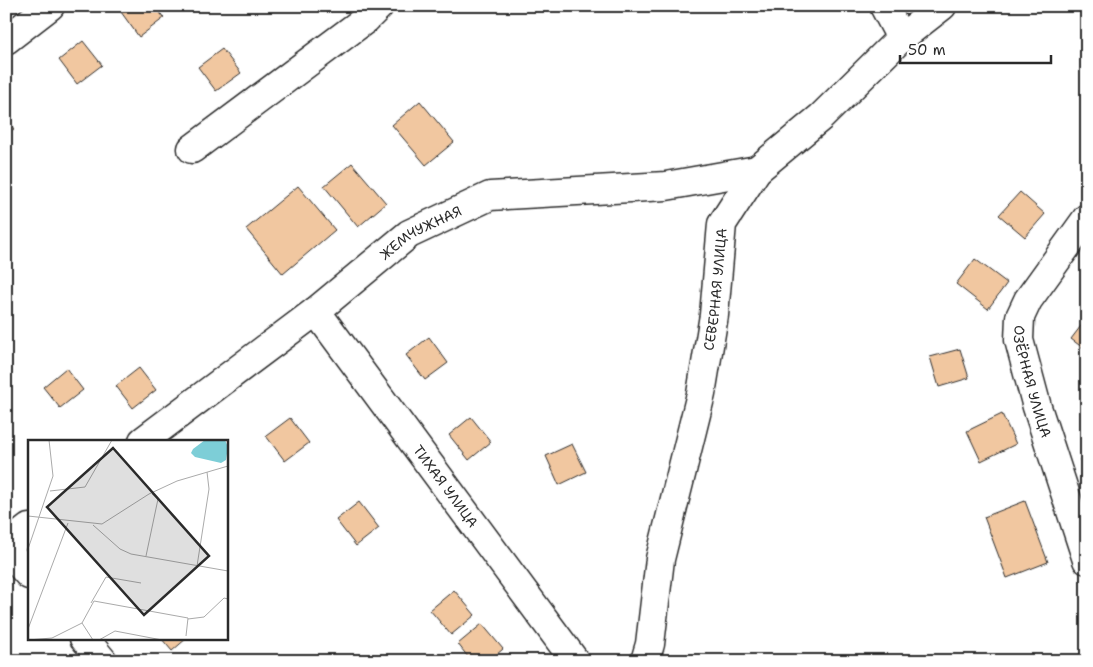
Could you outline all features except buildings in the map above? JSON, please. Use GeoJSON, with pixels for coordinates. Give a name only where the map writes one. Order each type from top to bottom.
{"type":"FeatureCollection","features":[{"type":"Feature","properties":{"kind":"street"},"geometry":{"type":"LineString","coordinates":[[6,40],[50,6]]}},
{"type":"Feature","properties":{"kind":"street"},"geometry":{"type":"LineString","coordinates":[[192,149],[366,19],[379,6]]}},
{"type":"Feature","properties":{"kind":"street"},"geometry":{"type":"LineString","coordinates":[[884,6],[901,38]]}},
{"type":"Feature","properties":{"kind":"street","name":"СЕВЕРНАЯ УЛИЦА"},"geometry":{"type":"LineString","coordinates":[[643,655],[660,559],[702,386],[714,315],[722,224],[757,170],[821,118],[901,38],[942,6]]}},
{"type":"Feature","properties":{"kind":"street","name":"ЖЕМЧУЖНАЯ"},"geometry":{"type":"LineString","coordinates":[[144,440],[316,311],[409,234],[490,196],[666,186],[757,170]]}},
{"type":"Feature","properties":{"kind":"street","name":"ОЗЁРНАЯ УЛИЦА"},"geometry":{"type":"LineString","coordinates":[[1087,218],[1028,300],[1020,317],[1019,340],[1037,407],[1087,560]]}},
{"type":"Feature","properties":{"kind":"street","name":"ТИХАЯ УЛИЦА"},"geometry":{"type":"LineString","coordinates":[[316,311],[575,661]]}},
{"type":"Feature","properties":{"kind":"street"},"geometry":{"type":"LineString","coordinates":[[28,529],[6,547],[28,574]]}},
{"type":"Feature","properties":{"kind":"street"},"geometry":{"type":"LineString","coordinates":[[86,640],[103,661]]}}]}
